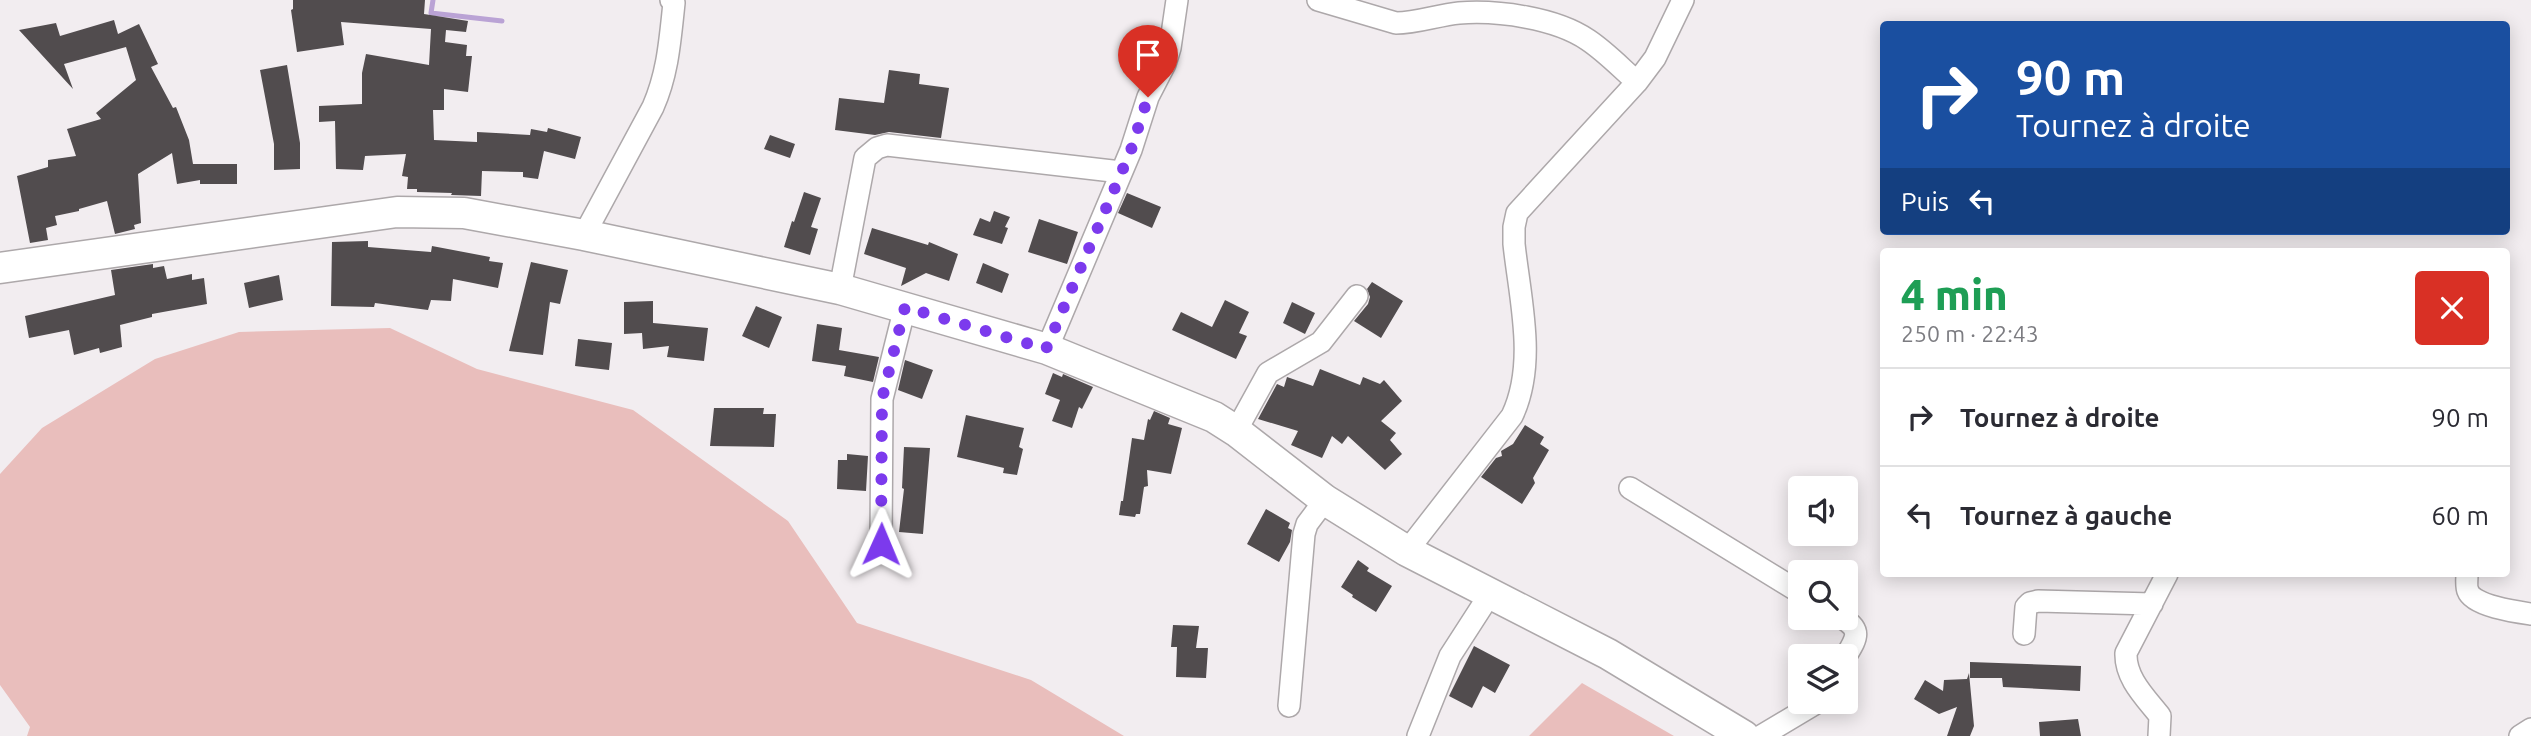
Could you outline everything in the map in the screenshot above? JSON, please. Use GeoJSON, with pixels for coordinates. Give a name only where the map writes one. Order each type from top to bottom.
{"type":"FeatureCollection","features":[{"type":"Feature","properties":{"kind":"main road"},"geometry":{"type":"LineString","coordinates":[[0,268],[397,212],[464,213],[584,235],[840,289],[1046,349],[1214,416],[1325,500],[1407,551],[1608,654],[1744,736]]}},
{"type":"Feature","properties":{"kind":"street"},"geometry":{"type":"LineString","coordinates":[[584,235],[663,85],[669,61],[674,3],[671,0]]}},
{"type":"Feature","properties":{"kind":"street"},"geometry":{"type":"LineString","coordinates":[[1046,349],[1131,150],[1148,97],[1170,48],[1177,0]]}},
{"type":"Feature","properties":{"kind":"street"},"geometry":{"type":"LineString","coordinates":[[1318,0],[1396,23],[1460,13],[1525,16],[1590,41],[1637,82]]}},
{"type":"Feature","properties":{"kind":"street"},"geometry":{"type":"LineString","coordinates":[[1407,551],[1512,416],[1519,400],[1525,376],[1525,353],[1514,244],[1517,213],[1656,58],[1683,0]]}},
{"type":"Feature","properties":{"kind":"street"},"geometry":{"type":"LineString","coordinates":[[840,289],[865,159],[877,148],[887,145],[1121,172]]}},
{"type":"Feature","properties":{"kind":"street"},"geometry":{"type":"LineString","coordinates":[[1236,431],[1268,373],[1321,342],[1357,296]]}},
{"type":"Feature","properties":{"kind":"street"},"geometry":{"type":"LineString","coordinates":[[881,544],[882,399],[905,307]]}},
{"type":"Feature","properties":{"kind":"street"},"geometry":{"type":"LineString","coordinates":[[1630,488],[1788,585]]}},
{"type":"Feature","properties":{"kind":"street"},"geometry":{"type":"LineString","coordinates":[[1289,706],[1304,534],[1307,524],[1325,500]]}},
{"type":"Feature","properties":{"kind":"street"},"geometry":{"type":"LineString","coordinates":[[2158,736],[2160,716],[2125,666],[2126,653],[2166,577]]}},
{"type":"Feature","properties":{"kind":"street"},"geometry":{"type":"LineString","coordinates":[[2467,577],[2467,591],[2471,596],[2504,610],[2531,614]]}},
{"type":"Feature","properties":{"kind":"street"},"geometry":{"type":"LineString","coordinates":[[1418,736],[1450,656],[1490,594]]}},
{"type":"Feature","properties":{"kind":"street"},"geometry":{"type":"LineString","coordinates":[[2024,634],[2026,607],[2038,601],[2152,604]]}},
{"type":"Feature","properties":{"kind":"street"},"geometry":{"type":"LineString","coordinates":[[1761,736],[1798,714]]}},
{"type":"Feature","properties":{"kind":"street"},"geometry":{"type":"LineString","coordinates":[[2520,736],[2531,729]]}},
{"type":"Feature","properties":{"kind":"shaded area"},"geometry":{"type":"Polygon","coordinates":[[[390,328],[477,369],[633,410],[788,521],[857,623],[1031,680],[1124,736],[27,736],[30,727],[0,685],[0,474],[42,428],[155,359],[239,332],[390,328]]]}},
{"type":"Feature","properties":{"kind":"shaded area"},"geometry":{"type":"Polygon","coordinates":[[[1582,683],[1674,736],[1529,736],[1582,683]]]}},
{"type":"Feature","properties":{"kind":"building"},"geometry":{"type":"Polygon","coordinates":[[[293,0],[425,0],[424,14],[468,21],[466,32],[446,30],[445,42],[467,45],[466,56],[472,56],[468,92],[444,89],[444,110],[433,110],[434,140],[477,142],[477,132],[530,135],[531,129],[547,132],[548,128],[581,137],[575,159],[544,151],[538,179],[523,177],[523,172],[482,171],[481,196],[407,189],[408,177],[402,176],[406,154],[365,156],[363,170],[336,169],[335,121],[319,122],[319,106],[362,104],[362,73],[366,54],[429,65],[431,29],[341,22],[344,45],[297,52],[291,10],[293,0]]]}},
{"type":"Feature","properties":{"kind":"building"},"geometry":{"type":"Polygon","coordinates":[[[114,20],[118,34],[139,24],[158,64],[151,67],[173,108],[176,107],[189,140],[193,164],[237,164],[237,184],[200,184],[200,180],[177,184],[172,153],[138,174],[141,223],[134,225],[135,229],[115,234],[107,201],[55,216],[57,225],[46,228],[48,240],[30,243],[17,176],[48,167],[48,160],[76,156],[67,129],[101,119],[96,113],[136,80],[126,47],[64,64],[73,89],[19,30],[56,23],[60,36],[114,20]]]}},
{"type":"Feature","properties":{"kind":"building"},"geometry":{"type":"Polygon","coordinates":[[[287,65],[300,143],[300,169],[274,170],[274,144],[260,70],[287,65]]]}},
{"type":"Feature","properties":{"kind":"building"},"geometry":{"type":"Polygon","coordinates":[[[889,70],[920,74],[919,84],[949,88],[941,138],[835,130],[839,98],[884,103],[889,70]]]}},
{"type":"Feature","properties":{"kind":"building"},"geometry":{"type":"Polygon","coordinates":[[[770,135],[795,144],[790,158],[764,149],[770,135]]]}},
{"type":"Feature","properties":{"kind":"building"},"geometry":{"type":"Polygon","coordinates":[[[804,192],[821,198],[811,227],[818,229],[810,255],[784,247],[804,192]]]}},
{"type":"Feature","properties":{"kind":"building"},"geometry":{"type":"Polygon","coordinates":[[[1127,193],[1161,207],[1152,228],[1118,213],[1127,193]]]}},
{"type":"Feature","properties":{"kind":"building"},"geometry":{"type":"Polygon","coordinates":[[[994,211],[1010,217],[1002,244],[973,235],[980,218],[990,222],[994,211]]]}},
{"type":"Feature","properties":{"kind":"building"},"geometry":{"type":"Polygon","coordinates":[[[1039,219],[1078,232],[1067,264],[1028,252],[1039,219]]]}},
{"type":"Feature","properties":{"kind":"building"},"geometry":{"type":"Polygon","coordinates":[[[872,228],[928,245],[929,242],[958,254],[949,281],[926,273],[901,286],[906,268],[864,254],[872,228]]]}},
{"type":"Feature","properties":{"kind":"building"},"geometry":{"type":"Polygon","coordinates":[[[368,241],[368,247],[431,252],[432,246],[490,257],[489,261],[503,263],[498,288],[453,279],[451,301],[431,300],[428,310],[375,303],[374,307],[331,306],[332,242],[368,241]]]}},
{"type":"Feature","properties":{"kind":"building"},"geometry":{"type":"Polygon","coordinates":[[[531,262],[568,270],[560,304],[550,302],[543,355],[509,351],[531,262]]]}},
{"type":"Feature","properties":{"kind":"building"},"geometry":{"type":"Polygon","coordinates":[[[983,263],[1009,274],[1002,293],[976,283],[983,263]]]}},
{"type":"Feature","properties":{"kind":"building"},"geometry":{"type":"Polygon","coordinates":[[[153,264],[153,268],[164,266],[167,279],[192,274],[192,280],[204,278],[207,304],[152,314],[152,317],[120,325],[122,347],[100,353],[99,348],[74,355],[69,330],[29,338],[25,316],[115,295],[111,270],[153,264]]]}},
{"type":"Feature","properties":{"kind":"building"},"geometry":{"type":"Polygon","coordinates":[[[279,275],[283,300],[249,308],[244,283],[279,275]]]}},
{"type":"Feature","properties":{"kind":"building"},"geometry":{"type":"Polygon","coordinates":[[[1372,282],[1403,301],[1381,338],[1354,321],[1368,304],[1370,297],[1367,289],[1372,282]]]}},
{"type":"Feature","properties":{"kind":"building"},"geometry":{"type":"Polygon","coordinates":[[[1225,300],[1249,312],[1239,333],[1247,336],[1236,359],[1172,330],[1181,312],[1212,327],[1225,300]]]}},
{"type":"Feature","properties":{"kind":"building"},"geometry":{"type":"Polygon","coordinates":[[[653,301],[653,323],[708,328],[704,361],[667,357],[669,346],[643,349],[642,333],[624,334],[624,302],[653,301]]]}},
{"type":"Feature","properties":{"kind":"building"},"geometry":{"type":"Polygon","coordinates":[[[1292,302],[1315,313],[1305,334],[1283,323],[1292,302]]]}},
{"type":"Feature","properties":{"kind":"building"},"geometry":{"type":"Polygon","coordinates":[[[756,306],[782,317],[769,348],[742,336],[756,306]]]}},
{"type":"Feature","properties":{"kind":"building"},"geometry":{"type":"Polygon","coordinates":[[[817,324],[842,328],[839,350],[879,357],[873,382],[844,376],[846,366],[812,361],[817,324]]]}},
{"type":"Feature","properties":{"kind":"building"},"geometry":{"type":"Polygon","coordinates":[[[578,339],[612,343],[609,370],[575,366],[578,339]]]}},
{"type":"Feature","properties":{"kind":"building"},"geometry":{"type":"Polygon","coordinates":[[[905,360],[933,370],[922,399],[898,390],[905,360]]]}},
{"type":"Feature","properties":{"kind":"building"},"geometry":{"type":"Polygon","coordinates":[[[1320,369],[1360,385],[1363,377],[1380,384],[1384,380],[1402,401],[1381,421],[1396,433],[1390,440],[1402,454],[1385,470],[1348,436],[1342,444],[1332,436],[1322,458],[1291,445],[1298,431],[1258,419],[1277,384],[1284,387],[1287,377],[1313,386],[1320,369]]]}},
{"type":"Feature","properties":{"kind":"building"},"geometry":{"type":"Polygon","coordinates":[[[1053,373],[1062,377],[1063,374],[1093,387],[1082,409],[1079,407],[1072,428],[1052,421],[1060,400],[1045,394],[1053,373]]]}},
{"type":"Feature","properties":{"kind":"building"},"geometry":{"type":"Polygon","coordinates":[[[714,408],[764,408],[763,414],[776,414],[774,447],[710,446],[714,408]]]}},
{"type":"Feature","properties":{"kind":"building"},"geometry":{"type":"Polygon","coordinates":[[[1154,411],[1170,418],[1168,424],[1182,428],[1171,474],[1147,470],[1148,486],[1144,487],[1140,514],[1135,517],[1119,515],[1132,438],[1144,440],[1148,419],[1150,420],[1154,411]]]}},
{"type":"Feature","properties":{"kind":"building"},"geometry":{"type":"Polygon","coordinates":[[[966,415],[1024,428],[1019,447],[1023,449],[1017,475],[1003,473],[1004,468],[957,457],[966,415]]]}},
{"type":"Feature","properties":{"kind":"building"},"geometry":{"type":"Polygon","coordinates":[[[1525,425],[1544,437],[1540,444],[1549,450],[1533,478],[1535,483],[1522,504],[1481,477],[1496,458],[1502,456],[1501,451],[1513,444],[1525,425]]]}},
{"type":"Feature","properties":{"kind":"building"},"geometry":{"type":"Polygon","coordinates":[[[904,447],[930,448],[923,534],[899,532],[904,489],[904,447]]]}},
{"type":"Feature","properties":{"kind":"building"},"geometry":{"type":"Polygon","coordinates":[[[847,454],[868,456],[866,491],[837,489],[838,460],[847,460],[847,454]]]}},
{"type":"Feature","properties":{"kind":"building"},"geometry":{"type":"Polygon","coordinates":[[[1266,509],[1290,523],[1288,528],[1292,530],[1290,542],[1279,562],[1247,544],[1266,509]]]}},
{"type":"Feature","properties":{"kind":"building"},"geometry":{"type":"Polygon","coordinates":[[[1358,560],[1369,568],[1367,571],[1392,586],[1376,612],[1341,587],[1358,560]]]}},
{"type":"Feature","properties":{"kind":"building"},"geometry":{"type":"Polygon","coordinates":[[[1173,625],[1199,626],[1196,648],[1208,648],[1206,678],[1176,677],[1177,647],[1171,647],[1173,625]]]}},
{"type":"Feature","properties":{"kind":"building"},"geometry":{"type":"Polygon","coordinates":[[[1474,646],[1510,665],[1495,693],[1483,686],[1472,708],[1449,696],[1474,646]]]}},
{"type":"Feature","properties":{"kind":"building"},"geometry":{"type":"Polygon","coordinates":[[[1970,662],[2081,666],[2080,691],[2003,687],[2002,678],[1970,678],[1970,662]]]}},
{"type":"Feature","properties":{"kind":"building"},"geometry":{"type":"Polygon","coordinates":[[[1969,673],[1974,726],[1970,736],[1947,736],[1957,707],[1939,714],[1914,699],[1925,680],[1943,691],[1944,680],[1967,679],[1969,673]]]}},
{"type":"Feature","properties":{"kind":"building"},"geometry":{"type":"Polygon","coordinates":[[[2078,719],[2081,736],[2040,736],[2039,722],[2078,719]]]}},
{"type":"Feature","properties":{"kind":"waterway"},"geometry":{"type":"LineString","coordinates":[[433,0],[431,13],[502,21]]}},
{"type":"Feature","properties":{"kind":"route"},"geometry":{"type":"LineString","coordinates":[[881,544],[882,399],[905,307],[1046,349],[1131,150],[1148,97]]}}]}
